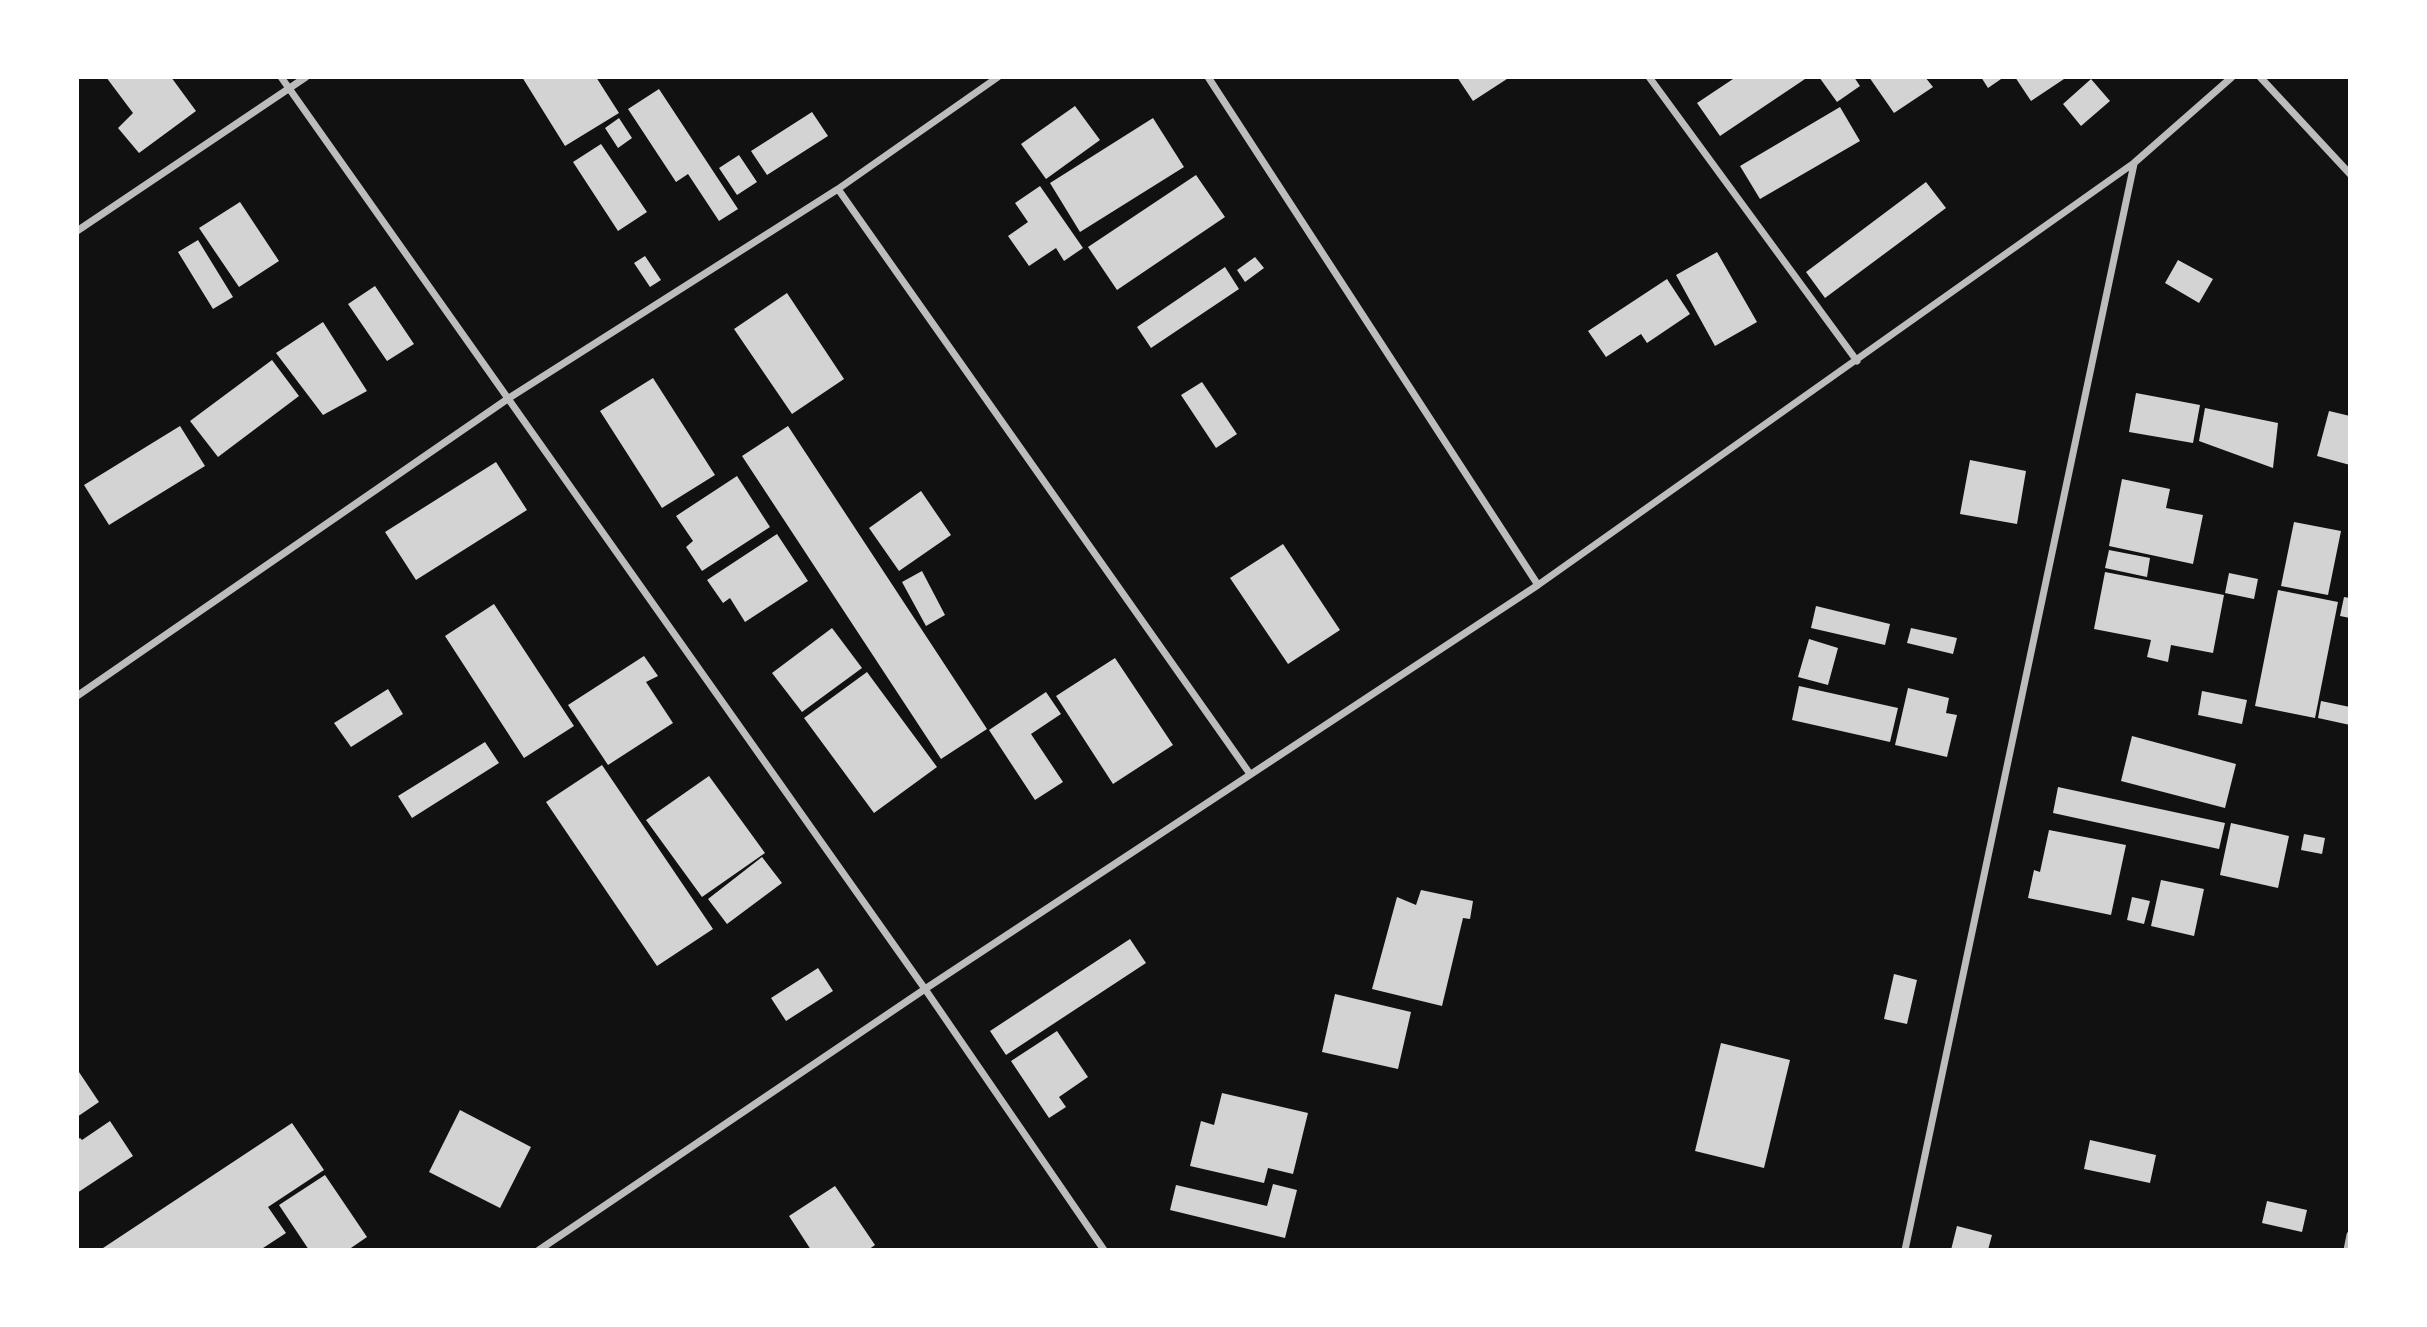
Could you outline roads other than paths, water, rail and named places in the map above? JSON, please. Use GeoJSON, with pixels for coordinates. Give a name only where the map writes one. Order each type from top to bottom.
{"type":"FeatureCollection","features":[{"type":"Feature","properties":{"kind":"street"},"geometry":{"type":"LineString","coordinates":[[281,77],[925,989],[1104,1250]]}},
{"type":"Feature","properties":{"kind":"street"},"geometry":{"type":"LineString","coordinates":[[77,231],[306,77]]}},
{"type":"Feature","properties":{"kind":"street"},"geometry":{"type":"LineString","coordinates":[[77,696],[509,398],[838,189],[998,77]]}},
{"type":"Feature","properties":{"kind":"street"},"geometry":{"type":"LineString","coordinates":[[1208,77],[1538,585]]}},
{"type":"Feature","properties":{"kind":"street"},"geometry":{"type":"LineString","coordinates":[[1649,77],[1857,361]]}},
{"type":"Feature","properties":{"kind":"street"},"geometry":{"type":"LineString","coordinates":[[539,1250],[925,989],[1538,585],[2134,163],[2232,77]]}},
{"type":"Feature","properties":{"kind":"street"},"geometry":{"type":"LineString","coordinates":[[2260,77],[2350,174]]}},
{"type":"Feature","properties":{"kind":"street"},"geometry":{"type":"LineString","coordinates":[[1905,1250],[2134,163]]}},
{"type":"Feature","properties":{"kind":"street"},"geometry":{"type":"LineString","coordinates":[[838,189],[1250,775]]}},
{"type":"Feature","properties":{"kind":"street"},"geometry":{"type":"LineString","coordinates":[[2347,1250],[2350,1235]]}}]}
